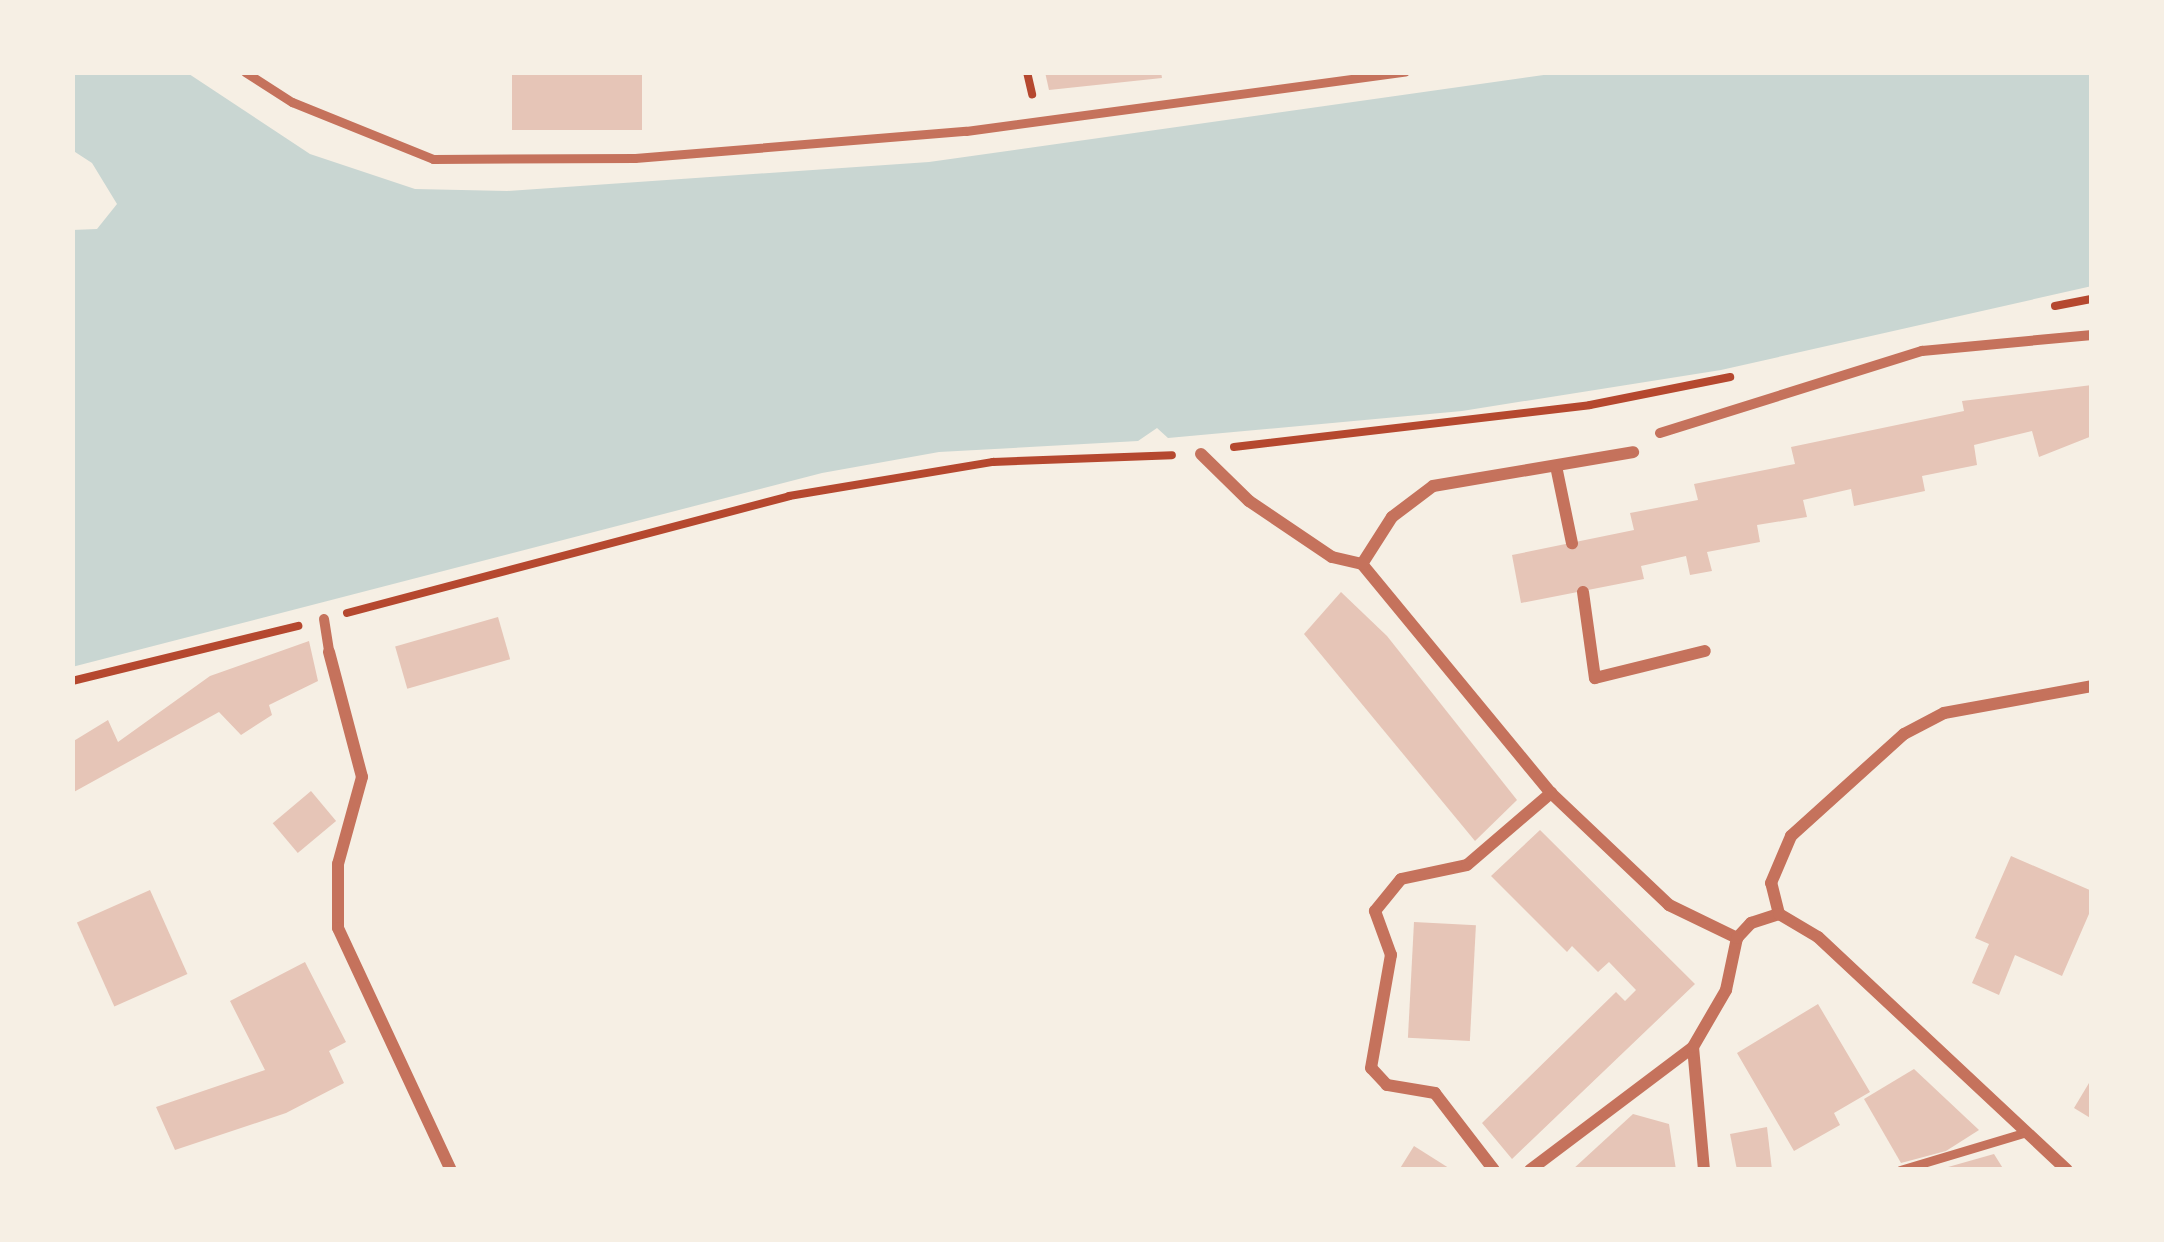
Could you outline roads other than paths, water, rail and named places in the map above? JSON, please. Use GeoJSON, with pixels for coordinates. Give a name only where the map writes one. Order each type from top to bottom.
{"type":"FeatureCollection","features":[{"type":"Feature","properties":{"kind":"street"},"geometry":{"type":"LineString","coordinates":[[1660,433],[1922,351],[2092,335]]}},
{"type":"Feature","properties":{"kind":"street"},"geometry":{"type":"LineString","coordinates":[[1362,564],[1392,517],[1433,486],[1633,452]]}},
{"type":"Feature","properties":{"kind":"street"},"geometry":{"type":"LineString","coordinates":[[1201,454],[1249,501],[1332,556],[1362,564],[1551,793],[1669,904],[1738,938]]}},
{"type":"Feature","properties":{"kind":"street"},"geometry":{"type":"LineString","coordinates":[[1556,466],[1572,543]]}},
{"type":"Feature","properties":{"kind":"street"},"geometry":{"type":"LineString","coordinates":[[1582,592],[1595,678],[1705,651]]}},
{"type":"Feature","properties":{"kind":"street"},"geometry":{"type":"LineString","coordinates":[[325,619],[329,652],[362,777],[338,864],[338,928],[451,1170]]}},
{"type":"Feature","properties":{"kind":"street"},"geometry":{"type":"LineString","coordinates":[[2067,1170],[1818,938],[1779,914],[1771,884],[1791,836],[1904,734],[1944,713],[2092,686]]}},
{"type":"Feature","properties":{"kind":"street"},"geometry":{"type":"LineString","coordinates":[[1494,1170],[1435,1094],[1387,1085],[1371,1069],[1390,955],[1375,911],[1401,879],[1467,865],[1551,793]]}},
{"type":"Feature","properties":{"kind":"street"},"geometry":{"type":"LineString","coordinates":[[1530,1170],[1693,1047],[1726,991],[1738,938],[1751,922],[1779,914]]}},
{"type":"Feature","properties":{"kind":"street"},"geometry":{"type":"LineString","coordinates":[[1693,1047],[1704,1170]]}},
{"type":"Feature","properties":{"kind":"lane"},"geometry":{"type":"LineString","coordinates":[[245,72],[292,102],[433,159],[635,158],[966,131],[1405,72]]}},
{"type":"Feature","properties":{"kind":"lane"},"geometry":{"type":"LineString","coordinates":[[1900,1170],[2023,1133]]}}]}
